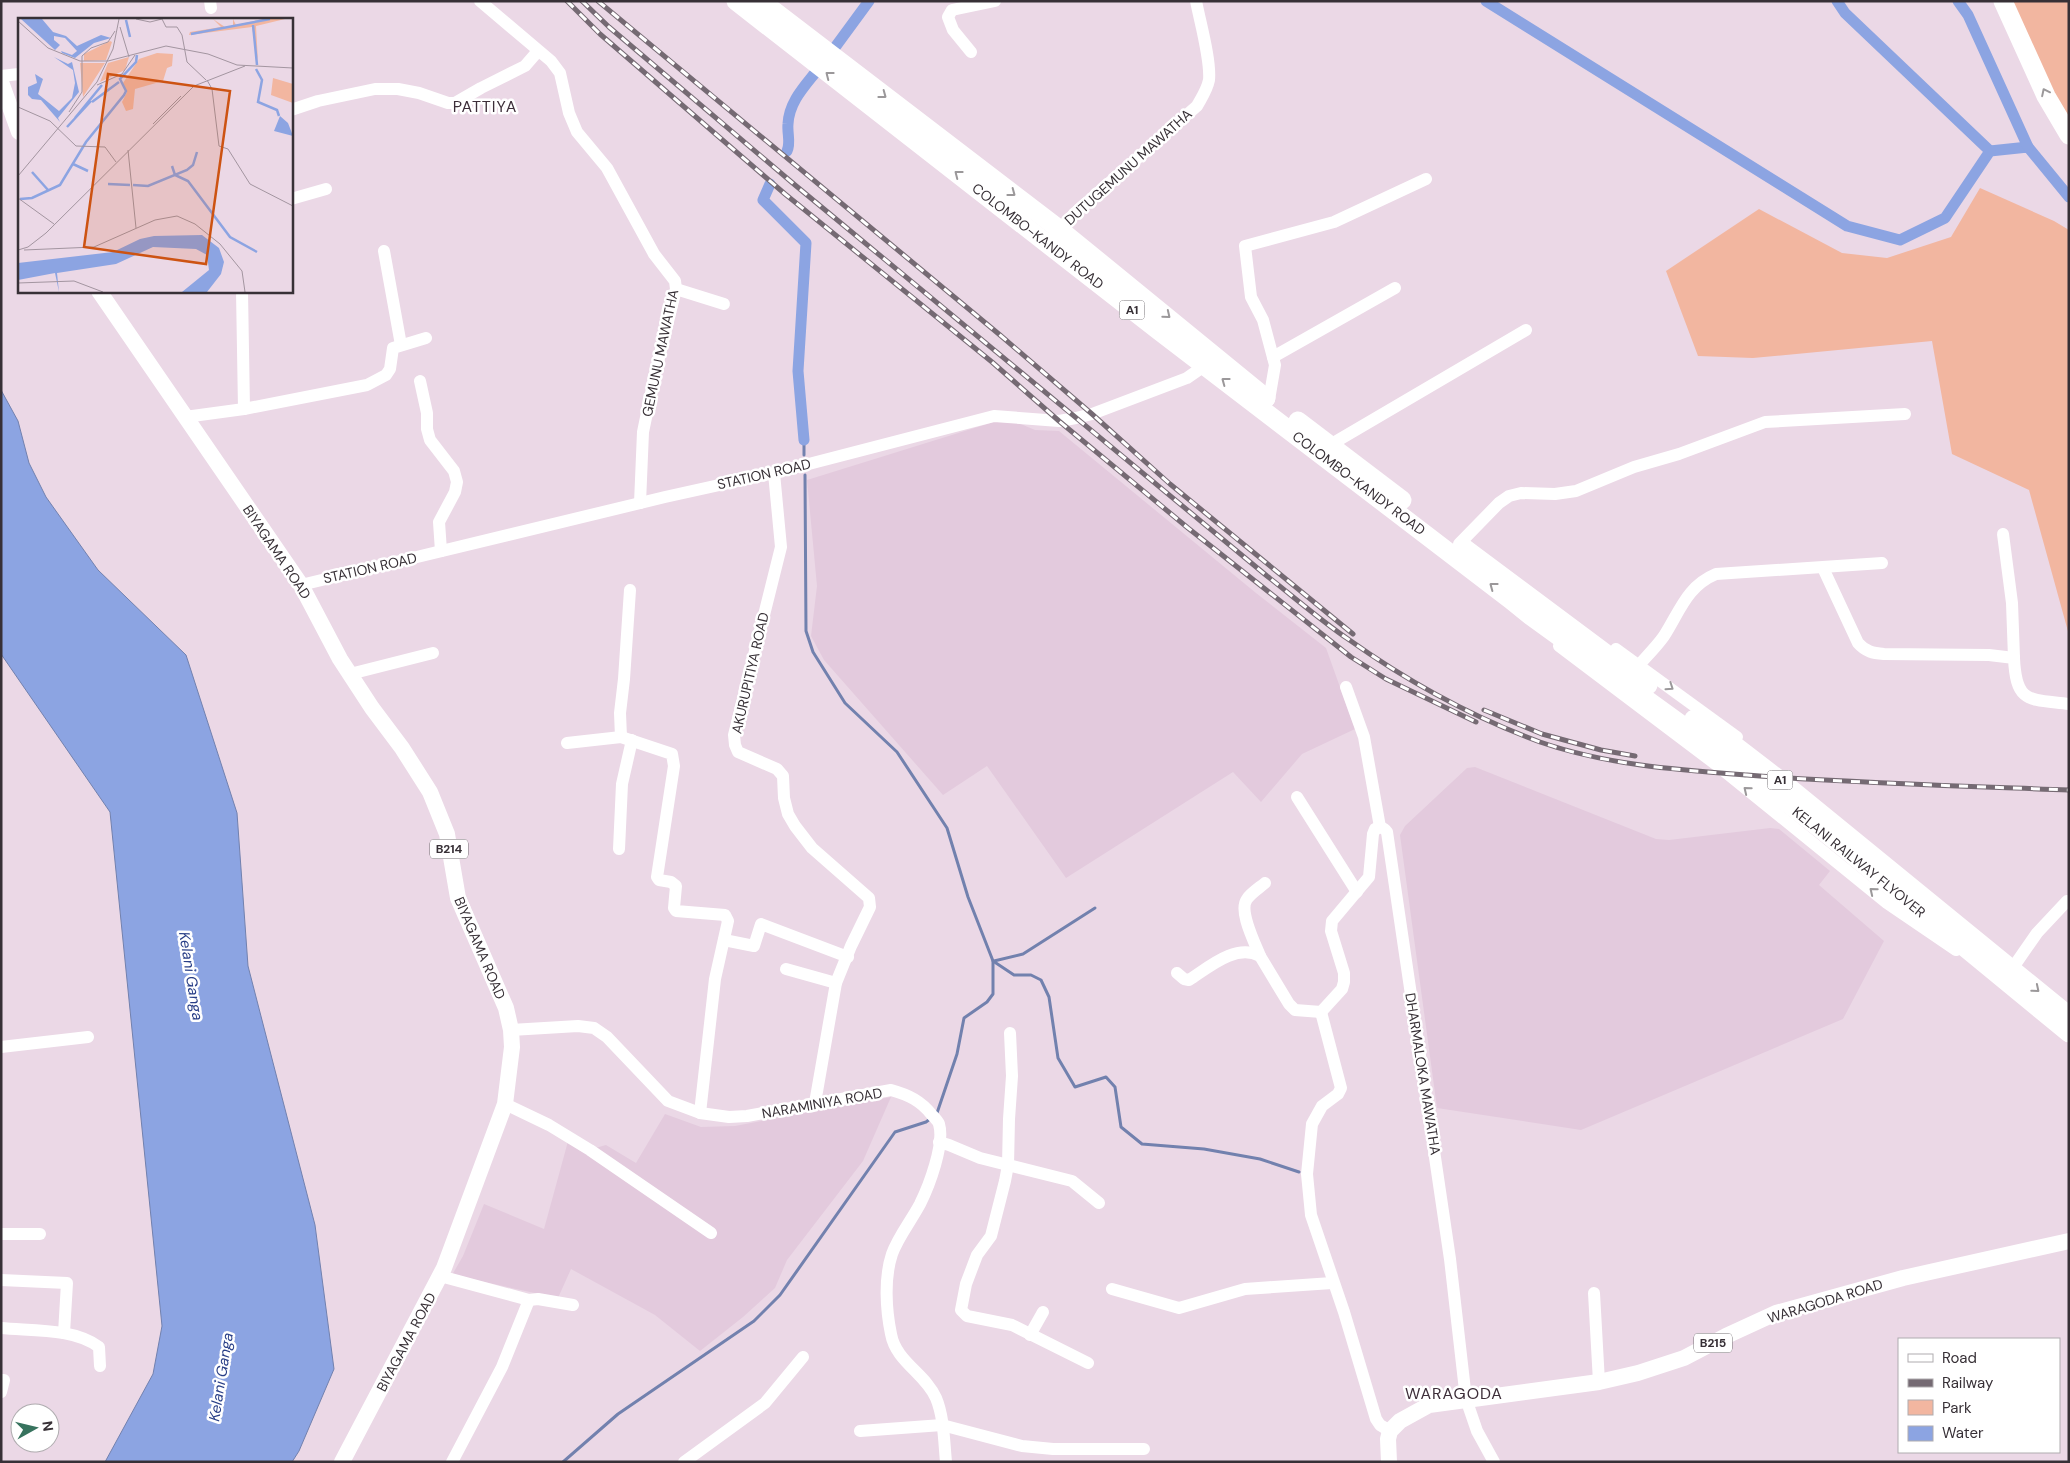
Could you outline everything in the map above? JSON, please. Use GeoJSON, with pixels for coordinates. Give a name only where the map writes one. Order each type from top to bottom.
{"type":"FeatureCollection","features":[{"type":"Feature","properties":{"kind":"highway","name":"COLOMBO-KANDY ROAD"},"geometry":{"type":"LineString","coordinates":[[736,1],[1053,236]]}},
{"type":"Feature","properties":{"kind":"highway","name":"COLOMBO-KANDY ROAD"},"geometry":{"type":"LineString","coordinates":[[761,1],[1511,600],[1536,611]]}},
{"type":"Feature","properties":{"kind":"highway"},"geometry":{"type":"LineString","coordinates":[[2003,1],[2046,96],[2069,135]]}},
{"type":"Feature","properties":{"kind":"highway","name":"COLOMBO-KANDY ROAD"},"geometry":{"type":"LineString","coordinates":[[1211,361],[1269,400],[1330,445],[1459,544],[1536,611]]}},
{"type":"Feature","properties":{"kind":"highway","name":"KELANI RAILWAY FLYOVER"},"geometry":{"type":"LineString","coordinates":[[1536,611],[1591,652],[1742,750],[1954,930],[2014,989]]}},
{"type":"Feature","properties":{"kind":"highway","name":"KELANI RAILWAY FLYOVER"},"geometry":{"type":"LineString","coordinates":[[1954,930],[2008,966]]}},
{"type":"Feature","properties":{"kind":"highway","name":"A1"},"geometry":{"type":"LineString","coordinates":[[2008,966],[2069,1016]]}},
{"type":"Feature","properties":{"kind":"highway","name":"A1"},"geometry":{"type":"LineString","coordinates":[[2014,989],[2069,1033]]}},
{"type":"Feature","properties":{"kind":"main road"},"geometry":{"type":"LineString","coordinates":[[1,82],[18,129]]}},
{"type":"Feature","properties":{"kind":"main road","name":"BIYAGAMA ROAD"},"geometry":{"type":"LineString","coordinates":[[100,292],[301,584],[350,674],[372,708],[402,748],[430,792],[447,834],[458,898],[506,1008],[512,1046],[505,1104],[444,1268],[342,1462]]}},
{"type":"Feature","properties":{"kind":"main road","name":"WARAGODA ROAD"},"geometry":{"type":"LineString","coordinates":[[1390,1431],[1400,1420],[1429,1405],[1599,1382],[1638,1373],[1684,1358],[1776,1314],[1903,1278],[2069,1241]]}},
{"type":"Feature","properties":{"kind":"main road"},"geometry":{"type":"LineString","coordinates":[[1389,1462],[1388,1439],[1390,1431]]}},
{"type":"Feature","properties":{"kind":"street","name":"GEMUNU MAWATHA"},"geometry":{"type":"LineString","coordinates":[[480,1],[551,61],[560,73],[569,113],[577,132],[607,168],[654,254],[675,281],[676,289],[643,432],[640,504]]}},
{"type":"Feature","properties":{"kind":"street"},"geometry":{"type":"LineString","coordinates":[[971,52],[953,30],[948,17],[952,6],[995,1]]}},
{"type":"Feature","properties":{"kind":"street","name":"DUTUGEMUNU MAWATHA"},"geometry":{"type":"LineString","coordinates":[[1053,236],[1092,197],[1197,106],[1206,91],[1209,79],[1196,1]]}},
{"type":"Feature","properties":{"kind":"street"},"geometry":{"type":"LineString","coordinates":[[292,110],[318,101],[375,89],[405,90],[448,103],[455,103],[524,66],[538,51]]}},
{"type":"Feature","properties":{"kind":"street"},"geometry":{"type":"LineString","coordinates":[[1,76],[18,74]]}},
{"type":"Feature","properties":{"kind":"street"},"geometry":{"type":"LineString","coordinates":[[1269,400],[1276,366],[1263,320],[1251,297],[1245,246],[1334,222],[1426,178]]}},
{"type":"Feature","properties":{"kind":"street"},"geometry":{"type":"LineString","coordinates":[[292,199],[326,189]]}},
{"type":"Feature","properties":{"kind":"street"},"geometry":{"type":"LineString","coordinates":[[384,251],[401,345]]}},
{"type":"Feature","properties":{"kind":"street"},"geometry":{"type":"LineString","coordinates":[[1273,357],[1395,288]]}},
{"type":"Feature","properties":{"kind":"street"},"geometry":{"type":"LineString","coordinates":[[676,289],[724,304]]}},
{"type":"Feature","properties":{"kind":"street"},"geometry":{"type":"LineString","coordinates":[[242,292],[244,409]]}},
{"type":"Feature","properties":{"kind":"street"},"geometry":{"type":"LineString","coordinates":[[1330,445],[1526,330]]}},
{"type":"Feature","properties":{"kind":"street"},"geometry":{"type":"LineString","coordinates":[[185,417],[244,409],[367,385],[381,380],[390,369],[393,348],[426,338]]}},
{"type":"Feature","properties":{"kind":"street","name":"STATION ROAD"},"geometry":{"type":"LineString","coordinates":[[301,584],[774,473],[994,416],[1059,421],[1076,418],[1092,414],[1187,378],[1211,361]]}},
{"type":"Feature","properties":{"kind":"street"},"geometry":{"type":"LineString","coordinates":[[420,381],[427,413],[427,429],[430,440],[454,471],[457,482],[455,492],[439,522],[441,551]]}},
{"type":"Feature","properties":{"kind":"street"},"geometry":{"type":"LineString","coordinates":[[1459,544],[1500,503],[1509,496],[1521,492],[1555,494],[1576,491],[1634,467],[1679,454],[1765,422],[1905,414]]}},
{"type":"Feature","properties":{"kind":"street","name":"AKURUPITIYA ROAD"},"geometry":{"type":"LineString","coordinates":[[774,473],[781,547],[734,735],[735,745],[738,752],[777,768],[783,776],[784,798],[788,814],[795,826],[812,848],[869,898],[870,907],[836,983],[815,1103]]}},
{"type":"Feature","properties":{"kind":"street"},"geometry":{"type":"LineString","coordinates":[[2003,534],[2012,603],[2014,658],[2017,682],[2021,693],[2031,699],[2069,704]]}},
{"type":"Feature","properties":{"kind":"street"},"geometry":{"type":"LineString","coordinates":[[1638,666],[1663,637],[1692,589],[1704,579],[1716,574],[1882,563]]}},
{"type":"Feature","properties":{"kind":"street"},"geometry":{"type":"LineString","coordinates":[[1823,568],[1858,643],[1863,649],[1884,654],[1988,655],[2014,658]]}},
{"type":"Feature","properties":{"kind":"street"},"geometry":{"type":"LineString","coordinates":[[619,849],[626,739],[620,713],[630,590]]}},
{"type":"Feature","properties":{"kind":"street"},"geometry":{"type":"LineString","coordinates":[[1536,611],[1581,623],[1686,699],[1820,801],[1987,937],[2008,966],[2067,901]]}},
{"type":"Feature","properties":{"kind":"street"},"geometry":{"type":"LineString","coordinates":[[1536,611],[1564,651],[1667,727],[1887,903],[1992,977],[2014,989]]}},
{"type":"Feature","properties":{"kind":"street"},"geometry":{"type":"LineString","coordinates":[[350,674],[433,653]]}},
{"type":"Feature","properties":{"kind":"street","name":"DHARMALOKA MAWATHA"},"geometry":{"type":"LineString","coordinates":[[1346,687],[1364,737],[1380,827],[1384,828],[1387,832],[1450,1259],[1466,1399],[1477,1431],[1494,1462]]}},
{"type":"Feature","properties":{"kind":"street"},"geometry":{"type":"LineString","coordinates":[[1667,727],[1686,699]]}},
{"type":"Feature","properties":{"kind":"street"},"geometry":{"type":"LineString","coordinates":[[567,743],[626,739],[672,754],[674,766],[657,877],[659,880],[671,882],[676,886],[674,908],[676,912],[725,915],[728,917],[715,979],[700,1113]]}},
{"type":"Feature","properties":{"kind":"street"},"geometry":{"type":"LineString","coordinates":[[1297,797],[1357,892]]}},
{"type":"Feature","properties":{"kind":"street"},"geometry":{"type":"LineString","coordinates":[[1798,831],[1820,801]]}},
{"type":"Feature","properties":{"kind":"street"},"geometry":{"type":"LineString","coordinates":[[1321,1012],[1342,989],[1344,982],[1344,973],[1332,931],[1332,921],[1369,877],[1373,834],[1375,829],[1380,827]]}},
{"type":"Feature","properties":{"kind":"street"},"geometry":{"type":"LineString","coordinates":[[1265,883],[1246,900],[1244,905],[1246,922],[1260,956],[1289,1004],[1295,1010],[1321,1012]]}},
{"type":"Feature","properties":{"kind":"street"},"geometry":{"type":"LineString","coordinates":[[724,940],[754,946],[761,924],[848,957]]}},
{"type":"Feature","properties":{"kind":"street"},"geometry":{"type":"LineString","coordinates":[[1177,973],[1184,979],[1189,980],[1225,956],[1249,952],[1260,956]]}},
{"type":"Feature","properties":{"kind":"street"},"geometry":{"type":"LineString","coordinates":[[786,969],[836,983]]}},
{"type":"Feature","properties":{"kind":"street"},"geometry":{"type":"LineString","coordinates":[[1321,1012],[1341,1088],[1338,1094],[1322,1106],[1312,1124],[1307,1174],[1311,1215],[1332,1283],[1344,1312],[1376,1419],[1380,1425],[1390,1431]]}},
{"type":"Feature","properties":{"kind":"street","name":"NARAMINIYA ROAD"},"geometry":{"type":"LineString","coordinates":[[510,1030],[578,1026],[594,1028],[607,1037],[668,1101],[700,1113],[728,1117],[747,1116],[891,1090],[905,1094],[922,1103],[939,1123],[939,1142],[935,1165],[920,1203],[892,1254],[888,1280],[890,1334],[896,1350],[936,1398],[942,1425],[946,1462]]}},
{"type":"Feature","properties":{"kind":"street"},"geometry":{"type":"LineString","coordinates":[[1010,1033],[1012,1076],[1008,1165],[991,1236],[974,1262],[966,1284],[961,1310],[967,1316],[1012,1325],[1088,1363]]}},
{"type":"Feature","properties":{"kind":"street"},"geometry":{"type":"LineString","coordinates":[[1,1047],[88,1037]]}},
{"type":"Feature","properties":{"kind":"street"},"geometry":{"type":"LineString","coordinates":[[505,1104],[548,1125],[590,1150],[711,1233]]}},
{"type":"Feature","properties":{"kind":"street"},"geometry":{"type":"LineString","coordinates":[[939,1142],[980,1158],[1072,1181],[1099,1203]]}},
{"type":"Feature","properties":{"kind":"street"},"geometry":{"type":"LineString","coordinates":[[1,1234],[40,1234]]}},
{"type":"Feature","properties":{"kind":"street"},"geometry":{"type":"LineString","coordinates":[[440,1276],[529,1300],[538,1299],[573,1305]]}},
{"type":"Feature","properties":{"kind":"street"},"geometry":{"type":"LineString","coordinates":[[1,1280],[67,1283],[64,1334]]}},
{"type":"Feature","properties":{"kind":"street"},"geometry":{"type":"LineString","coordinates":[[1112,1289],[1180,1308],[1245,1289],[1332,1283]]}},
{"type":"Feature","properties":{"kind":"street"},"geometry":{"type":"LineString","coordinates":[[1594,1293],[1599,1382]]}},
{"type":"Feature","properties":{"kind":"street"},"geometry":{"type":"LineString","coordinates":[[452,1462],[502,1367],[529,1300]]}},
{"type":"Feature","properties":{"kind":"street"},"geometry":{"type":"LineString","coordinates":[[1030,1335],[1044,1312]]}},
{"type":"Feature","properties":{"kind":"street"},"geometry":{"type":"LineString","coordinates":[[1,1328],[64,1334],[90,1340],[100,1347],[100,1366]]}},
{"type":"Feature","properties":{"kind":"street"},"geometry":{"type":"LineString","coordinates":[[684,1462],[765,1403],[803,1357]]}},
{"type":"Feature","properties":{"kind":"street"},"geometry":{"type":"LineString","coordinates":[[1,1380],[4,1380],[1,1392]]}},
{"type":"Feature","properties":{"kind":"street"},"geometry":{"type":"LineString","coordinates":[[860,1431],[942,1425],[1022,1446],[1144,1449]]}},
{"type":"Feature","properties":{"kind":"shaded area"},"geometry":{"type":"Polygon","coordinates":[[[997,421],[1016,422],[1035,430],[1059,431],[1326,648],[1355,729],[1302,754],[1261,802],[1233,772],[1066,878],[987,766],[943,795],[824,660],[811,636],[817,586],[807,480],[997,421]]]}},
{"type":"Feature","properties":{"kind":"shaded area"},"geometry":{"type":"Polygon","coordinates":[[[1475,767],[1656,839],[1669,840],[1770,828],[1779,829],[1830,871],[1819,885],[1884,941],[1843,1019],[1581,1130],[1437,1108],[1400,835],[1405,826],[1467,768],[1475,767]]]}},
{"type":"Feature","properties":{"kind":"shaded area"},"geometry":{"type":"Polygon","coordinates":[[[891,1097],[863,1161],[787,1260],[775,1288],[743,1317],[700,1351],[655,1315],[571,1269],[558,1298],[452,1275],[463,1256],[484,1204],[544,1229],[570,1134],[592,1149],[606,1145],[636,1163],[665,1114],[701,1127],[735,1126],[891,1097]]]}},
{"type":"Feature","properties":{"kind":"green space"},"geometry":{"type":"Polygon","coordinates":[[[2009,1],[2069,1],[2069,125],[2009,1]]]}},
{"type":"Feature","properties":{"kind":"green space"},"geometry":{"type":"Polygon","coordinates":[[[1980,188],[2054,221],[2069,230],[2069,635],[2029,490],[1952,454],[1932,341],[1753,358],[1698,356],[1666,271],[1759,209],[1842,253],[1887,258],[1951,237],[1980,188]]]}},
{"type":"Feature","properties":{"kind":"water","name":"Kelani Ganga"},"geometry":{"type":"Polygon","coordinates":[[[1,390],[18,421],[29,463],[46,497],[98,570],[186,655],[237,813],[248,966],[315,1225],[334,1369],[299,1451],[292,1462],[105,1462],[153,1374],[162,1326],[110,812],[1,654],[1,390]]]}},
{"type":"Feature","properties":{"kind":"waterway"},"geometry":{"type":"LineString","coordinates":[[836,46],[869,1]]}},
{"type":"Feature","properties":{"kind":"waterway"},"geometry":{"type":"LineString","coordinates":[[1486,1],[1847,226],[1900,240],[1945,218],[1990,151],[2028,147],[2069,197]]}},
{"type":"Feature","properties":{"kind":"waterway"},"geometry":{"type":"LineString","coordinates":[[1837,1],[1845,13],[1990,151]]}},
{"type":"Feature","properties":{"kind":"waterway"},"geometry":{"type":"LineString","coordinates":[[1958,1],[1968,15],[2028,147]]}},
{"type":"Feature","properties":{"kind":"waterway"},"geometry":{"type":"LineString","coordinates":[[787,151],[789,145],[788,124],[791,109],[797,96],[815,73]]}},
{"type":"Feature","properties":{"kind":"waterway"},"geometry":{"type":"LineString","coordinates":[[770,184],[763,200],[806,243],[798,371],[804,440]]}},
{"type":"Feature","properties":{"kind":"waterway"},"geometry":{"type":"LineString","coordinates":[[804,440],[804,455]]}},
{"type":"Feature","properties":{"kind":"waterway"},"geometry":{"type":"LineString","coordinates":[[805,475],[806,631],[813,652],[845,703],[897,752],[947,828],[968,897],[993,961],[993,994],[987,1002],[964,1018],[957,1054],[935,1115]]}},
{"type":"Feature","properties":{"kind":"waterway"},"geometry":{"type":"LineString","coordinates":[[994,961],[1023,954],[1095,908]]}},
{"type":"Feature","properties":{"kind":"waterway"},"geometry":{"type":"LineString","coordinates":[[993,961],[1014,975],[1031,975],[1041,980],[1049,997],[1058,1058],[1075,1087],[1106,1077],[1115,1087],[1121,1127],[1142,1144],[1204,1149],[1260,1159],[1299,1172]]}},
{"type":"Feature","properties":{"kind":"waterway"},"geometry":{"type":"LineString","coordinates":[[563,1462],[618,1414],[754,1321],[780,1295],[895,1132],[930,1119]]}},
{"type":"Feature","properties":{"kind":"railway"},"geometry":{"type":"LineString","coordinates":[[567,1],[600,34],[785,194],[992,362],[1059,421],[1188,528],[1351,657],[1386,679],[1476,722]]}},
{"type":"Feature","properties":{"kind":"railway"},"geometry":{"type":"LineString","coordinates":[[582,1],[609,27],[795,185],[1267,576],[1348,639],[1393,669],[1441,697],[1490,721],[1540,742],[1591,756],[1643,765],[1721,773],[1827,780],[2069,790]]}},
{"type":"Feature","properties":{"kind":"railway"},"geometry":{"type":"LineString","coordinates":[[598,1],[1000,335],[1170,484],[1353,634]]}},
{"type":"Feature","properties":{"kind":"railway"},"geometry":{"type":"LineString","coordinates":[[1484,710],[1542,734],[1601,750],[1635,756]]}},
{"type":"Feature","properties":{"kind":"district","name":"PATTIYA"},"geometry":{"type":"Point","coordinates":[485,106]}},
{"type":"Feature","properties":{"kind":"district","name":"WARAGODA"},"geometry":{"type":"Point","coordinates":[1454,1393]}}]}
